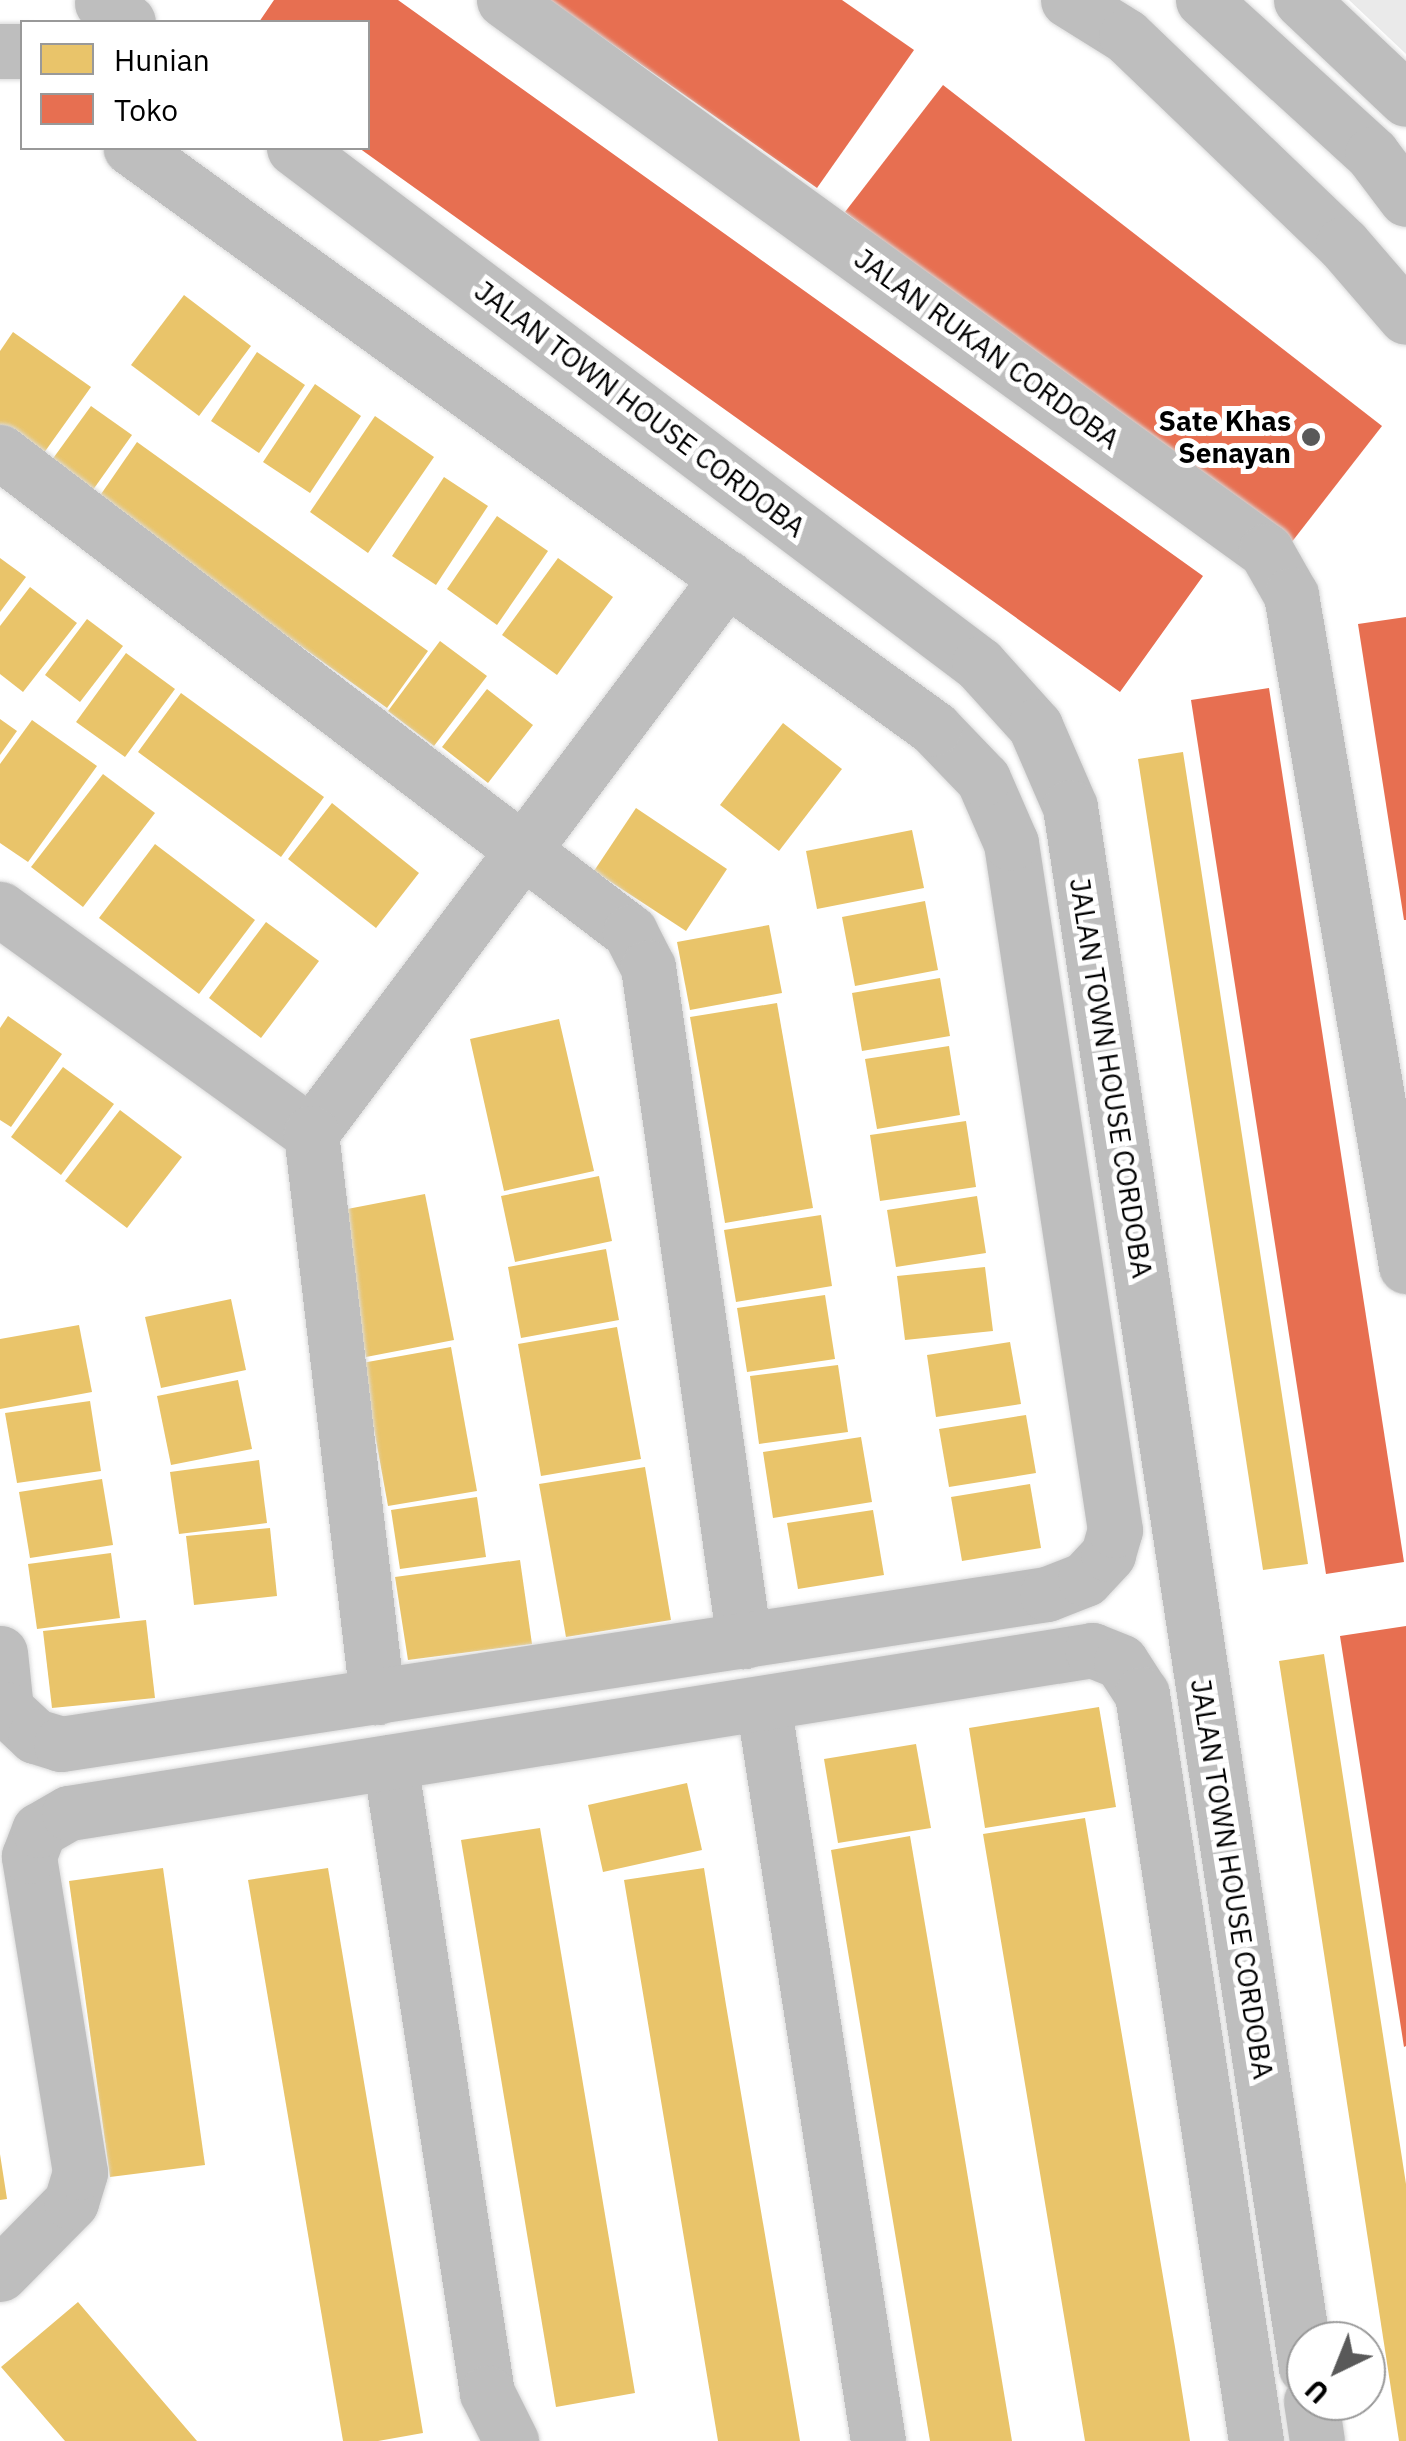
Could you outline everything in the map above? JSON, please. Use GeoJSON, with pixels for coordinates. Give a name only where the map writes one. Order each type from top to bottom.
{"type":"FeatureCollection","features":[{"type":"Feature","properties":{"kind":"main road"},"geometry":{"type":"LineString","coordinates":[[1203,0],[1372,154],[1406,199]]}},
{"type":"Feature","properties":{"kind":"main road"},"geometry":{"type":"LineString","coordinates":[[1302,0],[1400,82]]}},
{"type":"Feature","properties":{"kind":"street","name":"JALAN RUKAN CORDOBA"},"geometry":{"type":"LineString","coordinates":[[504,0],[1266,550],[1292,595],[1406,1266]]}},
{"type":"Feature","properties":{"kind":"street"},"geometry":{"type":"LineString","coordinates":[[1068,0],[1126,36],[1403,308]]}},
{"type":"Feature","properties":{"kind":"street"},"geometry":{"type":"LineString","coordinates":[[0,1654],[6,1710],[35,1736],[62,1744],[1048,1594],[1085,1579],[1108,1554],[1116,1530],[1011,843],[982,779],[934,728],[134,150]]}},
{"type":"Feature","properties":{"kind":"street","name":"JALAN TOWN HOUSE CORDOBA"},"geometry":{"type":"LineString","coordinates":[[297,150],[980,664],[1034,726],[1070,807],[1299,2321]]}},
{"type":"Feature","properties":{"kind":"street"},"geometry":{"type":"LineString","coordinates":[[0,452],[526,848],[630,932],[648,966],[744,1641]]}},
{"type":"Feature","properties":{"kind":"street"},"geometry":{"type":"LineString","coordinates":[[376,1696],[312,1134],[727,578]]}},
{"type":"Feature","properties":{"kind":"street"},"geometry":{"type":"LineString","coordinates":[[0,908],[312,1134]]}},
{"type":"Feature","properties":{"kind":"street"},"geometry":{"type":"LineString","coordinates":[[0,2274],[72,2202],[80,2172],[29,1856],[40,1830],[69,1813],[1092,1650],[1120,1662],[1142,1694],[1256,2441]]}},
{"type":"Feature","properties":{"kind":"street"},"geometry":{"type":"LineString","coordinates":[[763,1702],[878,2441]]}},
{"type":"Feature","properties":{"kind":"street"},"geometry":{"type":"LineString","coordinates":[[390,1762],[487,2393],[511,2441]]}},
{"type":"Feature","properties":{"kind":"shaded area"},"geometry":{"type":"Polygon","coordinates":[[[1349,0],[1406,0],[1406,54],[1349,0]]]}},
{"type":"Feature","properties":{"kind":"building: Hunian"},"geometry":{"type":"Polygon","coordinates":[[[184,295],[251,346],[199,416],[131,365],[184,295]]]}},
{"type":"Feature","properties":{"kind":"building: Hunian"},"geometry":{"type":"Polygon","coordinates":[[[13,332],[91,387],[41,457],[0,428],[0,351],[13,332]]]}},
{"type":"Feature","properties":{"kind":"building: Hunian"},"geometry":{"type":"Polygon","coordinates":[[[257,352],[305,385],[259,453],[211,421],[257,352]]]}},
{"type":"Feature","properties":{"kind":"building: Hunian"},"geometry":{"type":"Polygon","coordinates":[[[315,384],[361,416],[310,493],[263,462],[315,384]]]}},
{"type":"Feature","properties":{"kind":"building: Hunian"},"geometry":{"type":"Polygon","coordinates":[[[91,406],[132,435],[90,494],[49,464],[91,406]]]}},
{"type":"Feature","properties":{"kind":"building: Hunian"},"geometry":{"type":"Polygon","coordinates":[[[375,416],[434,457],[368,553],[310,512],[375,416]]]}},
{"type":"Feature","properties":{"kind":"building: Hunian"},"geometry":{"type":"Polygon","coordinates":[[[137,442],[428,651],[387,708],[97,500],[137,442]]]}},
{"type":"Feature","properties":{"kind":"building: Hunian"},"geometry":{"type":"Polygon","coordinates":[[[444,477],[488,506],[436,585],[392,556],[444,477]]]}},
{"type":"Feature","properties":{"kind":"building: Hunian"},"geometry":{"type":"Polygon","coordinates":[[[497,516],[548,551],[497,625],[447,589],[497,516]]]}},
{"type":"Feature","properties":{"kind":"building: Hunian"},"geometry":{"type":"Polygon","coordinates":[[[0,558],[26,577],[0,612],[0,558]]]}},
{"type":"Feature","properties":{"kind":"building: Hunian"},"geometry":{"type":"Polygon","coordinates":[[[558,558],[613,597],[557,675],[502,635],[558,558]]]}},
{"type":"Feature","properties":{"kind":"building: Hunian"},"geometry":{"type":"Polygon","coordinates":[[[30,587],[77,623],[23,692],[0,674],[0,626],[30,587]]]}},
{"type":"Feature","properties":{"kind":"building: Hunian"},"geometry":{"type":"Polygon","coordinates":[[[87,619],[123,646],[80,702],[45,675],[87,619]]]}},
{"type":"Feature","properties":{"kind":"building: Hunian"},"geometry":{"type":"Polygon","coordinates":[[[440,641],[487,676],[434,746],[388,711],[440,641]]]}},
{"type":"Feature","properties":{"kind":"building: Hunian"},"geometry":{"type":"Polygon","coordinates":[[[126,653],[175,689],[125,757],[76,722],[126,653]]]}},
{"type":"Feature","properties":{"kind":"building: Hunian"},"geometry":{"type":"Polygon","coordinates":[[[487,689],[533,725],[488,783],[442,747],[487,689]]]}},
{"type":"Feature","properties":{"kind":"building: Hunian"},"geometry":{"type":"Polygon","coordinates":[[[181,693],[324,797],[281,857],[138,752],[181,693]]]}},
{"type":"Feature","properties":{"kind":"building: Hunian"},"geometry":{"type":"Polygon","coordinates":[[[0,719],[17,731],[0,755],[0,719]]]}},
{"type":"Feature","properties":{"kind":"building: Hunian"},"geometry":{"type":"Polygon","coordinates":[[[32,720],[97,766],[28,862],[0,843],[0,764],[32,720]]]}},
{"type":"Feature","properties":{"kind":"building: Hunian"},"geometry":{"type":"Polygon","coordinates":[[[783,723],[842,769],[779,851],[720,805],[783,723]]]}},
{"type":"Feature","properties":{"kind":"building: Hunian"},"geometry":{"type":"Polygon","coordinates":[[[1183,752],[1308,1564],[1263,1570],[1138,759],[1183,752]]]}},
{"type":"Feature","properties":{"kind":"building: Hunian"},"geometry":{"type":"Polygon","coordinates":[[[103,774],[155,813],[83,907],[31,867],[103,774]]]}},
{"type":"Feature","properties":{"kind":"building: Hunian"},"geometry":{"type":"Polygon","coordinates":[[[332,803],[419,873],[376,928],[288,859],[332,803]]]}},
{"type":"Feature","properties":{"kind":"building: Hunian"},"geometry":{"type":"Polygon","coordinates":[[[636,808],[727,869],[686,931],[594,871],[636,808]]]}},
{"type":"Feature","properties":{"kind":"building: Hunian"},"geometry":{"type":"Polygon","coordinates":[[[912,830],[924,888],[817,909],[806,851],[912,830]]]}},
{"type":"Feature","properties":{"kind":"building: Hunian"},"geometry":{"type":"Polygon","coordinates":[[[155,844],[255,920],[199,994],[99,918],[155,844]]]}},
{"type":"Feature","properties":{"kind":"building: Hunian"},"geometry":{"type":"Polygon","coordinates":[[[925,901],[938,970],[855,986],[842,917],[925,901]]]}},
{"type":"Feature","properties":{"kind":"building: Hunian"},"geometry":{"type":"Polygon","coordinates":[[[266,922],[319,961],[261,1038],[209,998],[266,922]]]}},
{"type":"Feature","properties":{"kind":"building: Hunian"},"geometry":{"type":"Polygon","coordinates":[[[769,925],[782,993],[690,1010],[677,942],[769,925]]]}},
{"type":"Feature","properties":{"kind":"building: Hunian"},"geometry":{"type":"Polygon","coordinates":[[[940,978],[950,1036],[862,1051],[852,993],[940,978]]]}},
{"type":"Feature","properties":{"kind":"building: Hunian"},"geometry":{"type":"Polygon","coordinates":[[[777,1003],[813,1208],[725,1223],[690,1017],[777,1003]]]}},
{"type":"Feature","properties":{"kind":"building: Hunian"},"geometry":{"type":"Polygon","coordinates":[[[8,1016],[62,1054],[11,1127],[0,1120],[0,1028],[8,1016]]]}},
{"type":"Feature","properties":{"kind":"building: Hunian"},"geometry":{"type":"Polygon","coordinates":[[[559,1019],[594,1171],[504,1191],[470,1039],[559,1019]]]}},
{"type":"Feature","properties":{"kind":"building: Hunian"},"geometry":{"type":"Polygon","coordinates":[[[949,1046],[960,1115],[877,1129],[865,1059],[949,1046]]]}},
{"type":"Feature","properties":{"kind":"building: Hunian"},"geometry":{"type":"Polygon","coordinates":[[[63,1067],[114,1104],[61,1175],[11,1137],[63,1067]]]}},
{"type":"Feature","properties":{"kind":"building: Hunian"},"geometry":{"type":"Polygon","coordinates":[[[120,1110],[182,1157],[127,1228],[65,1181],[120,1110]]]}},
{"type":"Feature","properties":{"kind":"building: Hunian"},"geometry":{"type":"Polygon","coordinates":[[[966,1121],[976,1187],[880,1201],[870,1135],[966,1121]]]}},
{"type":"Feature","properties":{"kind":"building: Hunian"},"geometry":{"type":"Polygon","coordinates":[[[599,1176],[612,1241],[515,1262],[501,1196],[599,1176]]]}},
{"type":"Feature","properties":{"kind":"building: Hunian"},"geometry":{"type":"Polygon","coordinates":[[[425,1194],[454,1340],[366,1357],[337,1211],[425,1194]]]}},
{"type":"Feature","properties":{"kind":"building: Hunian"},"geometry":{"type":"Polygon","coordinates":[[[977,1196],[986,1253],[896,1267],[887,1210],[977,1196]]]}},
{"type":"Feature","properties":{"kind":"building: Hunian"},"geometry":{"type":"Polygon","coordinates":[[[821,1215],[832,1286],[736,1302],[724,1230],[821,1215]]]}},
{"type":"Feature","properties":{"kind":"building: Hunian"},"geometry":{"type":"Polygon","coordinates":[[[606,1249],[619,1320],[521,1338],[508,1267],[606,1249]]]}},
{"type":"Feature","properties":{"kind":"building: Hunian"},"geometry":{"type":"Polygon","coordinates":[[[985,1267],[993,1331],[905,1340],[897,1276],[985,1267]]]}},
{"type":"Feature","properties":{"kind":"building: Hunian"},"geometry":{"type":"Polygon","coordinates":[[[825,1295],[835,1359],[747,1372],[737,1308],[825,1295]]]}},
{"type":"Feature","properties":{"kind":"building: Hunian"},"geometry":{"type":"Polygon","coordinates":[[[231,1299],[246,1370],[161,1388],[145,1317],[231,1299]]]}},
{"type":"Feature","properties":{"kind":"building: Hunian"},"geometry":{"type":"Polygon","coordinates":[[[79,1325],[92,1392],[0,1409],[0,1339],[79,1325]]]}},
{"type":"Feature","properties":{"kind":"building: Hunian"},"geometry":{"type":"Polygon","coordinates":[[[617,1327],[641,1459],[541,1476],[518,1344],[617,1327]]]}},
{"type":"Feature","properties":{"kind":"building: Hunian"},"geometry":{"type":"Polygon","coordinates":[[[1010,1342],[1021,1404],[936,1417],[927,1355],[1010,1342]]]}},
{"type":"Feature","properties":{"kind":"building: Hunian"},"geometry":{"type":"Polygon","coordinates":[[[451,1347],[477,1491],[388,1506],[362,1363],[451,1347]]]}},
{"type":"Feature","properties":{"kind":"building: Hunian"},"geometry":{"type":"Polygon","coordinates":[[[838,1365],[848,1432],[759,1444],[750,1376],[838,1365]]]}},
{"type":"Feature","properties":{"kind":"building: Hunian"},"geometry":{"type":"Polygon","coordinates":[[[238,1380],[252,1449],[171,1465],[157,1396],[238,1380]]]}},
{"type":"Feature","properties":{"kind":"building: Hunian"},"geometry":{"type":"Polygon","coordinates":[[[90,1401],[101,1471],[17,1483],[5,1413],[90,1401]]]}},
{"type":"Feature","properties":{"kind":"building: Hunian"},"geometry":{"type":"Polygon","coordinates":[[[1026,1415],[1036,1473],[949,1487],[939,1429],[1026,1415]]]}},
{"type":"Feature","properties":{"kind":"building: Hunian"},"geometry":{"type":"Polygon","coordinates":[[[861,1437],[872,1502],[773,1518],[763,1452],[861,1437]]]}},
{"type":"Feature","properties":{"kind":"building: Hunian"},"geometry":{"type":"Polygon","coordinates":[[[259,1460],[267,1523],[179,1534],[170,1472],[259,1460]]]}},
{"type":"Feature","properties":{"kind":"building: Hunian"},"geometry":{"type":"Polygon","coordinates":[[[645,1467],[671,1620],[566,1637],[539,1484],[645,1467]]]}},
{"type":"Feature","properties":{"kind":"building: Hunian"},"geometry":{"type":"Polygon","coordinates":[[[102,1479],[113,1545],[30,1558],[19,1492],[102,1479]]]}},
{"type":"Feature","properties":{"kind":"building: Hunian"},"geometry":{"type":"Polygon","coordinates":[[[1030,1484],[1041,1548],[962,1561],[951,1497],[1030,1484]]]}},
{"type":"Feature","properties":{"kind":"building: Hunian"},"geometry":{"type":"Polygon","coordinates":[[[477,1497],[486,1557],[400,1569],[391,1510],[477,1497]]]}},
{"type":"Feature","properties":{"kind":"building: Hunian"},"geometry":{"type":"Polygon","coordinates":[[[873,1510],[884,1575],[798,1589],[787,1523],[873,1510]]]}},
{"type":"Feature","properties":{"kind":"building: Hunian"},"geometry":{"type":"Polygon","coordinates":[[[270,1528],[277,1596],[194,1605],[186,1536],[270,1528]]]}},
{"type":"Feature","properties":{"kind":"building: Hunian"},"geometry":{"type":"Polygon","coordinates":[[[111,1553],[120,1618],[37,1629],[28,1564],[111,1553]]]}},
{"type":"Feature","properties":{"kind":"building: Hunian"},"geometry":{"type":"Polygon","coordinates":[[[520,1560],[532,1644],[408,1660],[395,1577],[520,1560]]]}},
{"type":"Feature","properties":{"kind":"building: Hunian"},"geometry":{"type":"Polygon","coordinates":[[[146,1620],[155,1698],[52,1708],[43,1631],[146,1620]]]}},
{"type":"Feature","properties":{"kind":"building: Hunian"},"geometry":{"type":"Polygon","coordinates":[[[1324,1654],[1406,2184],[1406,2441],[1399,2441],[1386,2356],[1386,2321],[1381,2321],[1279,1661],[1324,1654]]]}},
{"type":"Feature","properties":{"kind":"building: Hunian"},"geometry":{"type":"Polygon","coordinates":[[[1099,1707],[1116,1807],[985,1828],[969,1728],[1099,1707]]]}},
{"type":"Feature","properties":{"kind":"building: Hunian"},"geometry":{"type":"Polygon","coordinates":[[[916,1744],[931,1828],[838,1843],[824,1759],[916,1744]]]}},
{"type":"Feature","properties":{"kind":"building: Hunian"},"geometry":{"type":"Polygon","coordinates":[[[687,1783],[702,1850],[603,1872],[588,1805],[687,1783]]]}},
{"type":"Feature","properties":{"kind":"building: Hunian"},"geometry":{"type":"Polygon","coordinates":[[[1085,1818],[1190,2441],[1085,2441],[983,1834],[1085,1818]]]}},
{"type":"Feature","properties":{"kind":"building: Hunian"},"geometry":{"type":"Polygon","coordinates":[[[540,1828],[635,2393],[556,2407],[461,1840],[540,1828]]]}},
{"type":"Feature","properties":{"kind":"building: Hunian"},"geometry":{"type":"Polygon","coordinates":[[[910,1836],[1012,2441],[930,2441],[914,2347],[831,1850],[910,1836]]]}},
{"type":"Feature","properties":{"kind":"building: Hunian"},"geometry":{"type":"Polygon","coordinates":[[[163,1868],[205,2165],[110,2177],[69,1881],[163,1868]]]}},
{"type":"Feature","properties":{"kind":"building: Hunian"},"geometry":{"type":"Polygon","coordinates":[[[328,1868],[423,2433],[378,2441],[343,2441],[248,1880],[328,1868]]]}},
{"type":"Feature","properties":{"kind":"building: Hunian"},"geometry":{"type":"Polygon","coordinates":[[[704,1868],[800,2441],[718,2441],[624,1880],[704,1868]]]}},
{"type":"Feature","properties":{"kind":"building: Hunian"},"geometry":{"type":"Polygon","coordinates":[[[0,2154],[7,2199],[0,2200],[0,2154]]]}},
{"type":"Feature","properties":{"kind":"building: Hunian"},"geometry":{"type":"Polygon","coordinates":[[[78,2302],[197,2441],[65,2441],[1,2367],[78,2302]]]}},
{"type":"Feature","properties":{"kind":"building: Toko"},"geometry":{"type":"Polygon","coordinates":[[[274,0],[398,0],[1203,576],[1120,692],[362,150],[370,150],[370,20],[260,20],[274,0]]]}},
{"type":"Feature","properties":{"kind":"building: Toko"},"geometry":{"type":"Polygon","coordinates":[[[549,0],[842,0],[914,50],[817,188],[549,0]]]}},
{"type":"Feature","properties":{"kind":"building: Toko"},"geometry":{"type":"Polygon","coordinates":[[[943,85],[1382,426],[1284,552],[845,212],[943,85]]]}},
{"type":"Feature","properties":{"kind":"building: Toko"},"geometry":{"type":"Polygon","coordinates":[[[1406,617],[1406,920],[1404,920],[1358,624],[1406,617]]]}},
{"type":"Feature","properties":{"kind":"building: Toko"},"geometry":{"type":"Polygon","coordinates":[[[1269,688],[1404,1562],[1326,1574],[1191,700],[1269,688]]]}},
{"type":"Feature","properties":{"kind":"building: Toko"},"geometry":{"type":"Polygon","coordinates":[[[1406,1626],[1406,2046],[1404,2047],[1340,1636],[1406,1626]]]}},
{"type":"Feature","properties":{"kind":"place","name":"Sate Khas Senayan"},"geometry":{"type":"Point","coordinates":[1311,437]}}]}
